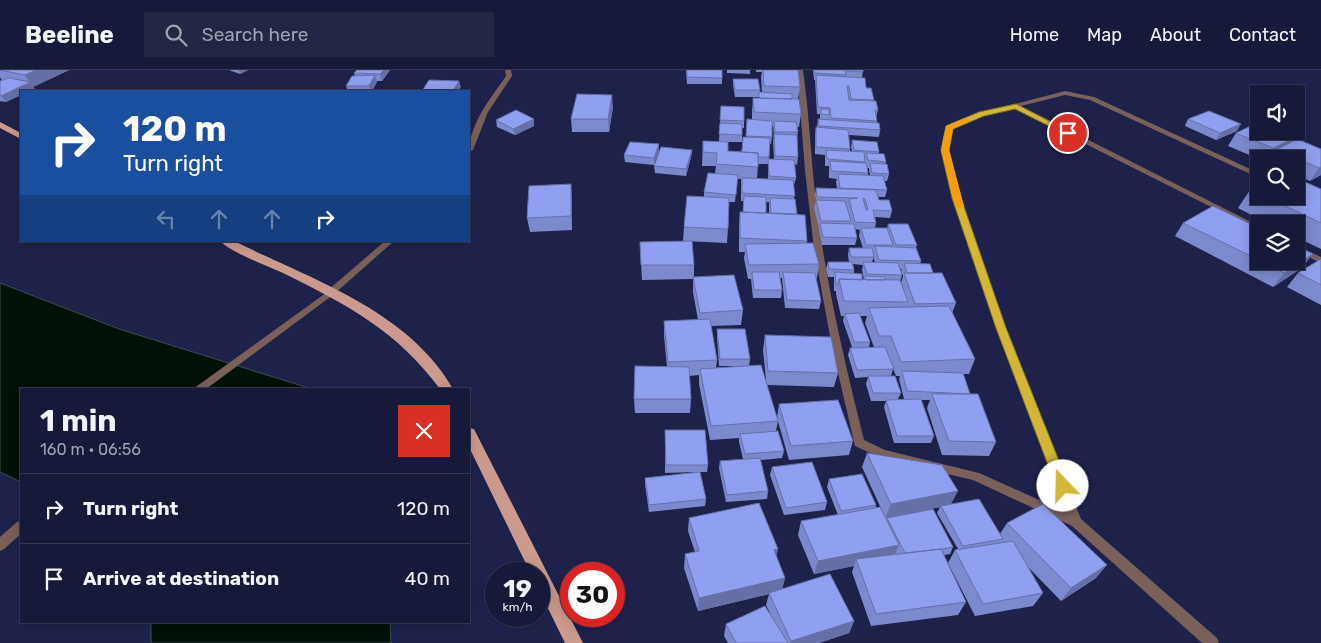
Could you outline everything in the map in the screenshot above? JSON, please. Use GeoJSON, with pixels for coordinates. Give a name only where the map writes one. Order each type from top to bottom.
{"type":"FeatureCollection","features":[{"type":"Feature","properties":{"kind":"main road"},"geometry":{"type":"LineString","coordinates":[[0,125],[20,135]]}},
{"type":"Feature","properties":{"kind":"main road"},"geometry":{"type":"LineString","coordinates":[[227,242],[372,315],[403,337],[426,360],[446,388]]}},
{"type":"Feature","properties":{"kind":"main road"},"geometry":{"type":"LineString","coordinates":[[470,435],[574,643]]}},
{"type":"Feature","properties":{"kind":"street"},"geometry":{"type":"LineString","coordinates":[[470,148],[485,112],[509,76],[508,70]]}},
{"type":"Feature","properties":{"kind":"street"},"geometry":{"type":"LineString","coordinates":[[800,70],[804,91],[809,183],[818,252],[850,405],[860,443],[883,454],[975,476],[1076,522],[1212,643]]}},
{"type":"Feature","properties":{"kind":"street"},"geometry":{"type":"LineString","coordinates":[[1076,522],[1001,328],[957,198],[945,150],[949,127],[982,114],[1065,93],[1092,98],[1250,172]]}},
{"type":"Feature","properties":{"kind":"street"},"geometry":{"type":"LineString","coordinates":[[1016,106],[1250,224]]}},
{"type":"Feature","properties":{"kind":"street"},"geometry":{"type":"LineString","coordinates":[[199,388],[330,293],[389,242]]}},
{"type":"Feature","properties":{"kind":"street"},"geometry":{"type":"LineString","coordinates":[[1305,252],[1321,260]]}},
{"type":"Feature","properties":{"kind":"street"},"geometry":{"type":"LineString","coordinates":[[0,545],[20,527]]}},
{"type":"Feature","properties":{"kind":"shaded area"},"geometry":{"type":"Polygon","coordinates":[[[0,283],[119,329],[309,388],[20,388],[20,482],[0,472],[0,283]]]}},
{"type":"Feature","properties":{"kind":"shaded area"},"geometry":{"type":"Polygon","coordinates":[[[151,623],[390,623],[391,643],[151,643],[151,623]]]}},
{"type":"Feature","properties":{"kind":"building"},"geometry":{"type":"Polygon","coordinates":[[[0,70],[36,70],[25,75],[0,70]]]}},
{"type":"Feature","properties":{"kind":"building"},"geometry":{"type":"Polygon","coordinates":[[[357,70],[384,70],[380,74],[354,73],[357,70]]]}},
{"type":"Feature","properties":{"kind":"building"},"geometry":{"type":"Polygon","coordinates":[[[687,70],[722,70],[722,78],[687,77],[687,70]]]}},
{"type":"Feature","properties":{"kind":"building"},"geometry":{"type":"Polygon","coordinates":[[[763,70],[798,70],[800,87],[764,86],[763,70]]]}},
{"type":"Feature","properties":{"kind":"building"},"geometry":{"type":"Polygon","coordinates":[[[814,70],[845,70],[846,75],[815,73],[814,70]]]}},
{"type":"Feature","properties":{"kind":"building"},"geometry":{"type":"Polygon","coordinates":[[[863,70],[863,72],[847,71],[863,70]]]}},
{"type":"Feature","properties":{"kind":"building"},"geometry":{"type":"Polygon","coordinates":[[[375,75],[369,86],[346,86],[352,76],[375,75]]]}},
{"type":"Feature","properties":{"kind":"building"},"geometry":{"type":"Polygon","coordinates":[[[816,75],[865,78],[866,88],[871,88],[874,100],[851,99],[849,86],[847,86],[849,100],[876,101],[878,110],[875,110],[877,121],[831,118],[830,108],[818,107],[816,75]]]}},
{"type":"Feature","properties":{"kind":"building"},"geometry":{"type":"Polygon","coordinates":[[[9,78],[30,82],[1,96],[0,81],[9,78]]]}},
{"type":"Feature","properties":{"kind":"building"},"geometry":{"type":"Polygon","coordinates":[[[733,79],[758,79],[760,90],[735,90],[733,79]]]}},
{"type":"Feature","properties":{"kind":"building"},"geometry":{"type":"Polygon","coordinates":[[[429,80],[459,81],[454,90],[423,90],[429,80]]]}},
{"type":"Feature","properties":{"kind":"building"},"geometry":{"type":"Polygon","coordinates":[[[759,92],[792,94],[792,99],[759,98],[759,92]]]}},
{"type":"Feature","properties":{"kind":"building"},"geometry":{"type":"Polygon","coordinates":[[[577,94],[612,95],[608,119],[571,119],[577,94]]]}},
{"type":"Feature","properties":{"kind":"building"},"geometry":{"type":"Polygon","coordinates":[[[753,98],[799,99],[801,114],[754,112],[753,98]]]}},
{"type":"Feature","properties":{"kind":"building"},"geometry":{"type":"Polygon","coordinates":[[[721,106],[744,107],[744,121],[720,120],[721,106]]]}},
{"type":"Feature","properties":{"kind":"building"},"geometry":{"type":"Polygon","coordinates":[[[821,109],[829,109],[829,115],[821,114],[821,109]]]}},
{"type":"Feature","properties":{"kind":"building"},"geometry":{"type":"Polygon","coordinates":[[[516,110],[534,119],[513,129],[496,120],[516,110]]]}},
{"type":"Feature","properties":{"kind":"building"},"geometry":{"type":"Polygon","coordinates":[[[1209,111],[1241,124],[1220,133],[1188,119],[1209,111]]]}},
{"type":"Feature","properties":{"kind":"building"},"geometry":{"type":"Polygon","coordinates":[[[747,119],[772,121],[772,137],[746,136],[747,119]]]}},
{"type":"Feature","properties":{"kind":"building"},"geometry":{"type":"Polygon","coordinates":[[[818,119],[879,123],[880,130],[819,126],[818,119]]]}},
{"type":"Feature","properties":{"kind":"building"},"geometry":{"type":"Polygon","coordinates":[[[774,121],[796,122],[798,132],[775,132],[774,121]]]}},
{"type":"Feature","properties":{"kind":"building"},"geometry":{"type":"Polygon","coordinates":[[[720,123],[742,124],[742,135],[719,134],[720,123]]]}},
{"type":"Feature","properties":{"kind":"building"},"geometry":{"type":"Polygon","coordinates":[[[1250,126],[1250,139],[1236,133],[1250,126]]]}},
{"type":"Feature","properties":{"kind":"building"},"geometry":{"type":"Polygon","coordinates":[[[816,127],[848,130],[850,149],[816,147],[816,127]]]}},
{"type":"Feature","properties":{"kind":"building"},"geometry":{"type":"Polygon","coordinates":[[[774,134],[797,135],[798,157],[775,156],[774,134]]]}},
{"type":"Feature","properties":{"kind":"building"},"geometry":{"type":"Polygon","coordinates":[[[743,137],[770,138],[769,157],[758,157],[758,153],[742,152],[743,137]]]}},
{"type":"Feature","properties":{"kind":"building"},"geometry":{"type":"Polygon","coordinates":[[[852,140],[877,142],[879,152],[854,150],[852,140]]]}},
{"type":"Feature","properties":{"kind":"building"},"geometry":{"type":"Polygon","coordinates":[[[1253,140],[1290,140],[1273,148],[1253,140]]]}},
{"type":"Feature","properties":{"kind":"building"},"geometry":{"type":"Polygon","coordinates":[[[1295,140],[1299,140],[1321,149],[1321,167],[1319,168],[1305,162],[1305,150],[1276,150],[1295,140]]]}},
{"type":"Feature","properties":{"kind":"building"},"geometry":{"type":"Polygon","coordinates":[[[703,141],[728,142],[728,151],[758,153],[758,167],[716,164],[717,153],[703,152],[703,141]]]}},
{"type":"Feature","properties":{"kind":"building"},"geometry":{"type":"Polygon","coordinates":[[[630,142],[659,144],[654,158],[624,155],[630,142]]]}},
{"type":"Feature","properties":{"kind":"building"},"geometry":{"type":"Polygon","coordinates":[[[661,147],[692,150],[686,169],[654,166],[661,147]]]}},
{"type":"Feature","properties":{"kind":"building"},"geometry":{"type":"Polygon","coordinates":[[[826,150],[864,152],[865,162],[827,159],[826,150]]]}},
{"type":"Feature","properties":{"kind":"building"},"geometry":{"type":"Polygon","coordinates":[[[866,153],[884,154],[886,162],[868,160],[866,153]]]}},
{"type":"Feature","properties":{"kind":"building"},"geometry":{"type":"Polygon","coordinates":[[[768,159],[794,160],[796,178],[769,176],[768,159]]]}},
{"type":"Feature","properties":{"kind":"building"},"geometry":{"type":"Polygon","coordinates":[[[830,161],[866,163],[868,173],[831,171],[830,161]]]}},
{"type":"Feature","properties":{"kind":"building"},"geometry":{"type":"Polygon","coordinates":[[[870,163],[887,164],[889,174],[872,173],[870,163]]]}},
{"type":"Feature","properties":{"kind":"building"},"geometry":{"type":"Polygon","coordinates":[[[708,173],[738,175],[736,195],[704,192],[708,173]]]}},
{"type":"Feature","properties":{"kind":"building"},"geometry":{"type":"Polygon","coordinates":[[[838,174],[883,176],[887,190],[840,188],[838,174]]]}},
{"type":"Feature","properties":{"kind":"building"},"geometry":{"type":"Polygon","coordinates":[[[742,178],[793,180],[795,196],[742,193],[742,178]]]}},
{"type":"Feature","properties":{"kind":"building"},"geometry":{"type":"Polygon","coordinates":[[[1305,182],[1321,189],[1321,223],[1283,205],[1305,205],[1305,182]]]}},
{"type":"Feature","properties":{"kind":"building"},"geometry":{"type":"Polygon","coordinates":[[[571,184],[571,216],[527,218],[529,186],[571,184]]]}},
{"type":"Feature","properties":{"kind":"building"},"geometry":{"type":"Polygon","coordinates":[[[816,188],[876,190],[879,200],[889,200],[892,211],[873,210],[876,223],[855,222],[849,199],[858,198],[817,197],[816,188]],[[863,198],[866,210],[868,210],[863,198]]]}},
{"type":"Feature","properties":{"kind":"building"},"geometry":{"type":"Polygon","coordinates":[[[687,196],[729,198],[728,229],[684,227],[687,196]]]}},
{"type":"Feature","properties":{"kind":"building"},"geometry":{"type":"Polygon","coordinates":[[[744,196],[766,197],[766,213],[743,212],[744,196]]]}},
{"type":"Feature","properties":{"kind":"building"},"geometry":{"type":"Polygon","coordinates":[[[770,198],[795,199],[797,214],[771,213],[770,198]]]}},
{"type":"Feature","properties":{"kind":"building"},"geometry":{"type":"Polygon","coordinates":[[[816,200],[845,201],[851,221],[821,221],[816,200]]]}},
{"type":"Feature","properties":{"kind":"building"},"geometry":{"type":"Polygon","coordinates":[[[1213,206],[1250,224],[1250,256],[1183,223],[1213,206]]]}},
{"type":"Feature","properties":{"kind":"building"},"geometry":{"type":"Polygon","coordinates":[[[740,212],[805,215],[807,241],[740,238],[740,212]]]}},
{"type":"Feature","properties":{"kind":"building"},"geometry":{"type":"Polygon","coordinates":[[[820,223],[854,224],[857,238],[823,237],[820,223]]]}},
{"type":"Feature","properties":{"kind":"building"},"geometry":{"type":"Polygon","coordinates":[[[888,224],[908,224],[917,245],[896,245],[888,224]]]}},
{"type":"Feature","properties":{"kind":"building"},"geometry":{"type":"Polygon","coordinates":[[[861,228],[887,228],[893,245],[866,245],[861,228]]]}},
{"type":"Feature","properties":{"kind":"building"},"geometry":{"type":"Polygon","coordinates":[[[692,241],[694,265],[641,265],[640,242],[692,241]]]}},
{"type":"Feature","properties":{"kind":"building"},"geometry":{"type":"Polygon","coordinates":[[[813,243],[819,264],[749,265],[745,244],[813,243]]]}},
{"type":"Feature","properties":{"kind":"building"},"geometry":{"type":"Polygon","coordinates":[[[875,246],[916,248],[921,261],[879,260],[875,246]]]}},
{"type":"Feature","properties":{"kind":"building"},"geometry":{"type":"Polygon","coordinates":[[[849,248],[872,248],[874,257],[851,257],[849,248]]]}},
{"type":"Feature","properties":{"kind":"building"},"geometry":{"type":"Polygon","coordinates":[[[1305,250],[1313,254],[1305,259],[1305,250]]]}},
{"type":"Feature","properties":{"kind":"building"},"geometry":{"type":"Polygon","coordinates":[[[1321,259],[1321,285],[1298,273],[1321,259]]]}},
{"type":"Feature","properties":{"kind":"building"},"geometry":{"type":"Polygon","coordinates":[[[828,262],[852,262],[854,270],[829,269],[828,262]]]}},
{"type":"Feature","properties":{"kind":"building"},"geometry":{"type":"Polygon","coordinates":[[[863,262],[898,263],[902,275],[867,274],[863,262]]]}},
{"type":"Feature","properties":{"kind":"building"},"geometry":{"type":"Polygon","coordinates":[[[904,263],[930,264],[933,273],[907,273],[904,263]]]}},
{"type":"Feature","properties":{"kind":"building"},"geometry":{"type":"Polygon","coordinates":[[[1278,270],[1289,270],[1284,273],[1278,270]]]}},
{"type":"Feature","properties":{"kind":"building"},"geometry":{"type":"Polygon","coordinates":[[[752,272],[779,272],[782,290],[754,290],[752,272]]]}},
{"type":"Feature","properties":{"kind":"building"},"geometry":{"type":"Polygon","coordinates":[[[783,272],[815,273],[821,301],[787,300],[783,272]]]}},
{"type":"Feature","properties":{"kind":"building"},"geometry":{"type":"Polygon","coordinates":[[[835,272],[862,274],[862,280],[839,279],[838,284],[836,284],[835,272]]]}},
{"type":"Feature","properties":{"kind":"building"},"geometry":{"type":"Polygon","coordinates":[[[904,273],[942,273],[956,303],[915,304],[904,273]]]}},
{"type":"Feature","properties":{"kind":"building"},"geometry":{"type":"Polygon","coordinates":[[[734,275],[743,310],[700,313],[693,277],[734,275]]]}},
{"type":"Feature","properties":{"kind":"building"},"geometry":{"type":"Polygon","coordinates":[[[865,276],[885,277],[885,280],[866,280],[865,276]]]}},
{"type":"Feature","properties":{"kind":"building"},"geometry":{"type":"Polygon","coordinates":[[[839,279],[900,280],[908,302],[844,301],[839,279]]]}},
{"type":"Feature","properties":{"kind":"building"},"geometry":{"type":"Polygon","coordinates":[[[949,306],[975,359],[901,362],[891,336],[879,336],[869,308],[949,306]]]}},
{"type":"Feature","properties":{"kind":"building"},"geometry":{"type":"Polygon","coordinates":[[[859,313],[870,342],[854,342],[845,314],[859,313]]]}},
{"type":"Feature","properties":{"kind":"building"},"geometry":{"type":"Polygon","coordinates":[[[710,319],[717,360],[668,362],[664,321],[710,319]]]}},
{"type":"Feature","properties":{"kind":"building"},"geometry":{"type":"Polygon","coordinates":[[[717,329],[745,329],[750,359],[720,359],[717,329]]]}},
{"type":"Feature","properties":{"kind":"building"},"geometry":{"type":"Polygon","coordinates":[[[765,335],[831,337],[838,373],[768,371],[765,335]]]}},
{"type":"Feature","properties":{"kind":"building"},"geometry":{"type":"Polygon","coordinates":[[[885,347],[894,369],[857,370],[850,348],[885,347]]]}},
{"type":"Feature","properties":{"kind":"building"},"geometry":{"type":"Polygon","coordinates":[[[761,365],[778,421],[711,426],[700,369],[761,365]]]}},
{"type":"Feature","properties":{"kind":"building"},"geometry":{"type":"Polygon","coordinates":[[[635,366],[689,367],[691,399],[634,399],[635,366]]]}},
{"type":"Feature","properties":{"kind":"building"},"geometry":{"type":"Polygon","coordinates":[[[902,371],[963,373],[970,394],[907,391],[902,371]]]}},
{"type":"Feature","properties":{"kind":"building"},"geometry":{"type":"Polygon","coordinates":[[[868,376],[895,376],[901,393],[873,393],[868,376]]]}},
{"type":"Feature","properties":{"kind":"building"},"geometry":{"type":"Polygon","coordinates":[[[932,394],[978,394],[996,442],[949,441],[932,394]]]}},
{"type":"Feature","properties":{"kind":"building"},"geometry":{"type":"Polygon","coordinates":[[[921,399],[934,436],[897,436],[886,400],[921,399]]]}},
{"type":"Feature","properties":{"kind":"building"},"geometry":{"type":"Polygon","coordinates":[[[838,400],[853,441],[791,446],[779,404],[838,400]]]}},
{"type":"Feature","properties":{"kind":"building"},"geometry":{"type":"Polygon","coordinates":[[[665,430],[705,430],[708,465],[666,465],[665,430]]]}},
{"type":"Feature","properties":{"kind":"building"},"geometry":{"type":"Polygon","coordinates":[[[778,431],[784,451],[745,454],[740,434],[778,431]]]}},
{"type":"Feature","properties":{"kind":"building"},"geometry":{"type":"Polygon","coordinates":[[[867,453],[942,465],[958,491],[891,504],[867,453]]]}},
{"type":"Feature","properties":{"kind":"building"},"geometry":{"type":"Polygon","coordinates":[[[760,458],[768,491],[727,495],[720,461],[760,458]]]}},
{"type":"Feature","properties":{"kind":"building"},"geometry":{"type":"Polygon","coordinates":[[[812,462],[827,502],[786,508],[772,467],[812,462]]]}},
{"type":"Feature","properties":{"kind":"building"},"geometry":{"type":"Polygon","coordinates":[[[700,472],[706,499],[649,505],[645,478],[700,472]]]}},
{"type":"Feature","properties":{"kind":"building"},"geometry":{"type":"Polygon","coordinates":[[[862,474],[876,505],[841,511],[829,479],[862,474]]]}},
{"type":"Feature","properties":{"kind":"building"},"geometry":{"type":"Polygon","coordinates":[[[979,499],[1003,539],[963,546],[941,506],[979,499]]]}},
{"type":"Feature","properties":{"kind":"building"},"geometry":{"type":"Polygon","coordinates":[[[759,503],[778,549],[774,550],[785,578],[699,598],[685,554],[699,551],[689,518],[759,503]]]}},
{"type":"Feature","properties":{"kind":"building"},"geometry":{"type":"Polygon","coordinates":[[[1043,504],[1107,565],[1071,588],[1007,523],[1043,504]]]}},
{"type":"Feature","properties":{"kind":"building"},"geometry":{"type":"Polygon","coordinates":[[[880,507],[899,545],[818,561],[801,521],[880,507]]]}},
{"type":"Feature","properties":{"kind":"building"},"geometry":{"type":"Polygon","coordinates":[[[933,509],[953,547],[905,553],[887,518],[933,509]]]}},
{"type":"Feature","properties":{"kind":"building"},"geometry":{"type":"Polygon","coordinates":[[[1013,541],[1043,593],[983,604],[955,550],[1013,541]]]}},
{"type":"Feature","properties":{"kind":"building"},"geometry":{"type":"Polygon","coordinates":[[[941,549],[966,602],[876,614],[856,559],[941,549]]]}},
{"type":"Feature","properties":{"kind":"building"},"geometry":{"type":"Polygon","coordinates":[[[830,574],[854,621],[791,641],[769,593],[830,574]]]}},
{"type":"Feature","properties":{"kind":"building"},"geometry":{"type":"Polygon","coordinates":[[[765,606],[788,643],[736,643],[726,624],[765,606]]]}},
{"type":"Feature","properties":{"kind":"slow traffic"},"geometry":{"type":"LineString","coordinates":[[960,206],[945,150],[949,127],[968,120]]}},
{"type":"Feature","properties":{"kind":"route"},"geometry":{"type":"LineString","coordinates":[[1063,486],[1001,328],[957,198],[945,150],[949,127],[982,114],[1016,106],[1068,133]]}}]}
